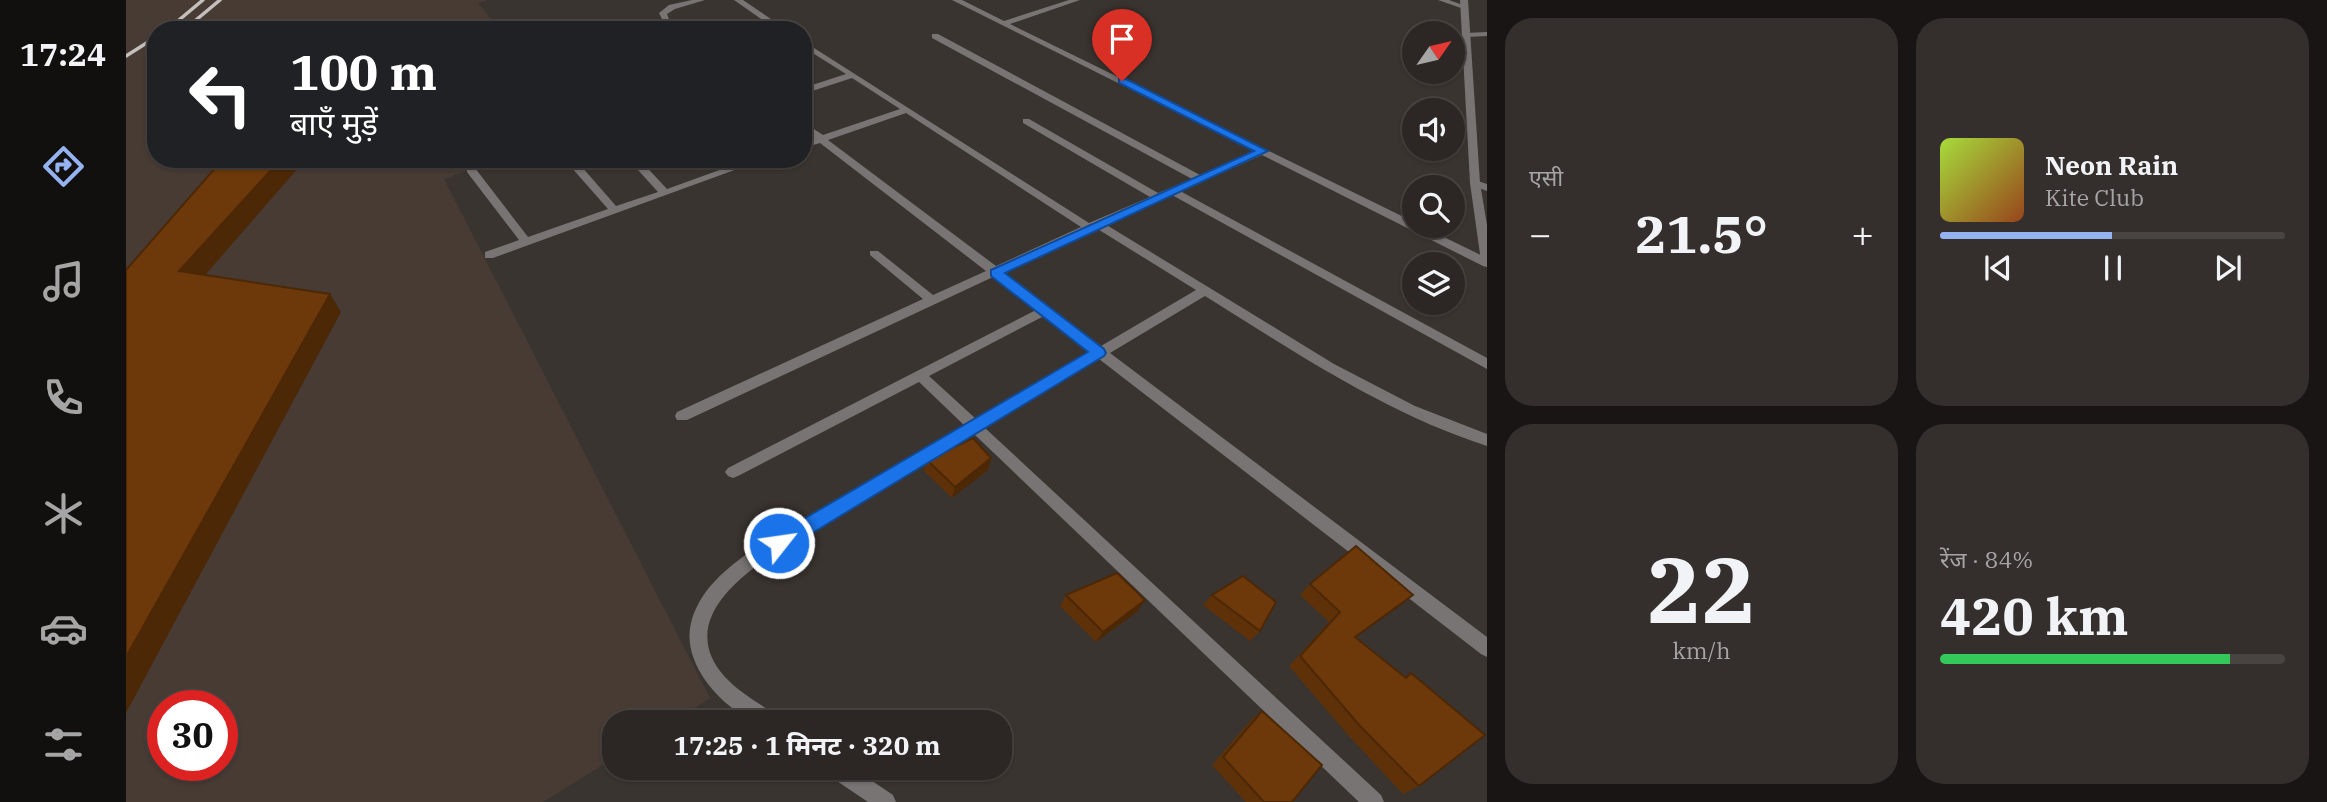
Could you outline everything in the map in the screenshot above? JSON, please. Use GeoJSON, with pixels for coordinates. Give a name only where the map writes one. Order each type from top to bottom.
{"type":"FeatureCollection","features":[{"type":"Feature","properties":{"kind":"street"},"geometry":{"type":"LineString","coordinates":[[662,21],[666,20],[663,13],[666,10],[701,0]]}},
{"type":"Feature","properties":{"kind":"street"},"geometry":{"type":"LineString","coordinates":[[738,0],[770,21]]}},
{"type":"Feature","properties":{"kind":"street"},"geometry":{"type":"LineString","coordinates":[[1005,23],[1076,0]]}},
{"type":"Feature","properties":{"kind":"street"},"geometry":{"type":"LineString","coordinates":[[1442,0],[1464,4],[1475,183],[1487,262]]}},
{"type":"Feature","properties":{"kind":"street"},"geometry":{"type":"LineString","coordinates":[[961,1],[1487,262]]}},
{"type":"Feature","properties":{"kind":"street"},"geometry":{"type":"LineString","coordinates":[[1466,35],[1487,34]]}},
{"type":"Feature","properties":{"kind":"street"},"geometry":{"type":"LineString","coordinates":[[935,36],[1200,179]]}},
{"type":"Feature","properties":{"kind":"street"},"geometry":{"type":"LineString","coordinates":[[812,49],[1093,226],[1365,387],[1410,410],[1487,440]]}},
{"type":"Feature","properties":{"kind":"street"},"geometry":{"type":"LineString","coordinates":[[812,88],[853,75]]}},
{"type":"Feature","properties":{"kind":"street"},"geometry":{"type":"LineString","coordinates":[[812,142],[907,110]]}},
{"type":"Feature","properties":{"kind":"street"},"geometry":{"type":"LineString","coordinates":[[1026,121],[1159,198]]}},
{"type":"Feature","properties":{"kind":"street"},"geometry":{"type":"LineString","coordinates":[[812,132],[1487,648]]}},
{"type":"Feature","properties":{"kind":"street"},"geometry":{"type":"LineString","coordinates":[[682,416],[1093,226],[1263,151]]}},
{"type":"Feature","properties":{"kind":"street"},"geometry":{"type":"LineString","coordinates":[[577,168],[614,210]]}},
{"type":"Feature","properties":{"kind":"street"},"geometry":{"type":"LineString","coordinates":[[641,168],[664,192]]}},
{"type":"Feature","properties":{"kind":"street"},"geometry":{"type":"LineString","coordinates":[[489,255],[734,168]]}},
{"type":"Feature","properties":{"kind":"street"},"geometry":{"type":"LineString","coordinates":[[471,170],[526,242]]}},
{"type":"Feature","properties":{"kind":"street"},"geometry":{"type":"LineString","coordinates":[[1475,183],[1487,188]]}},
{"type":"Feature","properties":{"kind":"street"},"geometry":{"type":"LineString","coordinates":[[1174,191],[1487,364]]}},
{"type":"Feature","properties":{"kind":"street"},"geometry":{"type":"LineString","coordinates":[[874,253],[933,301]]}},
{"type":"Feature","properties":{"kind":"street"},"geometry":{"type":"LineString","coordinates":[[753,710],[730,694],[713,676],[702,653],[701,616],[707,601],[737,569],[1204,291]]}},
{"type":"Feature","properties":{"kind":"street"},"geometry":{"type":"LineString","coordinates":[[733,472],[1043,311]]}},
{"type":"Feature","properties":{"kind":"street"},"geometry":{"type":"LineString","coordinates":[[920,375],[1374,802]]}},
{"type":"Feature","properties":{"kind":"street"},"geometry":{"type":"LineString","coordinates":[[853,780],[886,802]]}},
{"type":"Feature","properties":{"kind":"shaded area"},"geometry":{"type":"Polygon","coordinates":[[[126,0],[488,0],[478,3],[493,21],[147,21],[147,168],[475,168],[444,179],[710,698],[691,710],[602,710],[602,765],[543,802],[126,802],[126,0]]]}},
{"type":"Feature","properties":{"kind":"building"},"geometry":{"type":"Polygon","coordinates":[[[215,168],[273,168],[179,271],[330,294],[126,657],[126,270],[215,168]]]}},
{"type":"Feature","properties":{"kind":"building"},"geometry":{"type":"Polygon","coordinates":[[[973,438],[991,458],[955,487],[927,460],[973,438]]]}},
{"type":"Feature","properties":{"kind":"building"},"geometry":{"type":"Polygon","coordinates":[[[1356,546],[1413,595],[1355,637],[1406,678],[1411,673],[1485,735],[1419,786],[1360,726],[1300,656],[1340,612],[1310,584],[1356,546]]]}},
{"type":"Feature","properties":{"kind":"building"},"geometry":{"type":"Polygon","coordinates":[[[1117,573],[1145,600],[1103,632],[1066,595],[1117,573]]]}},
{"type":"Feature","properties":{"kind":"building"},"geometry":{"type":"Polygon","coordinates":[[[1243,576],[1276,602],[1260,631],[1212,595],[1243,576]]]}},
{"type":"Feature","properties":{"kind":"building"},"geometry":{"type":"Polygon","coordinates":[[[1262,711],[1322,765],[1292,802],[1264,802],[1223,757],[1262,711]]]}},
{"type":"Feature","properties":{"kind":"railway"},"geometry":{"type":"LineString","coordinates":[[178,21],[203,0]]}},
{"type":"Feature","properties":{"kind":"railway"},"geometry":{"type":"LineString","coordinates":[[195,21],[220,0]]}},
{"type":"Feature","properties":{"kind":"railway"},"geometry":{"type":"LineString","coordinates":[[126,56],[147,43]]}},
{"type":"Feature","properties":{"kind":"route"},"geometry":{"type":"LineString","coordinates":[[779,543],[1099,353],[995,273],[1097,224],[1263,151],[1122,81]]}}]}
